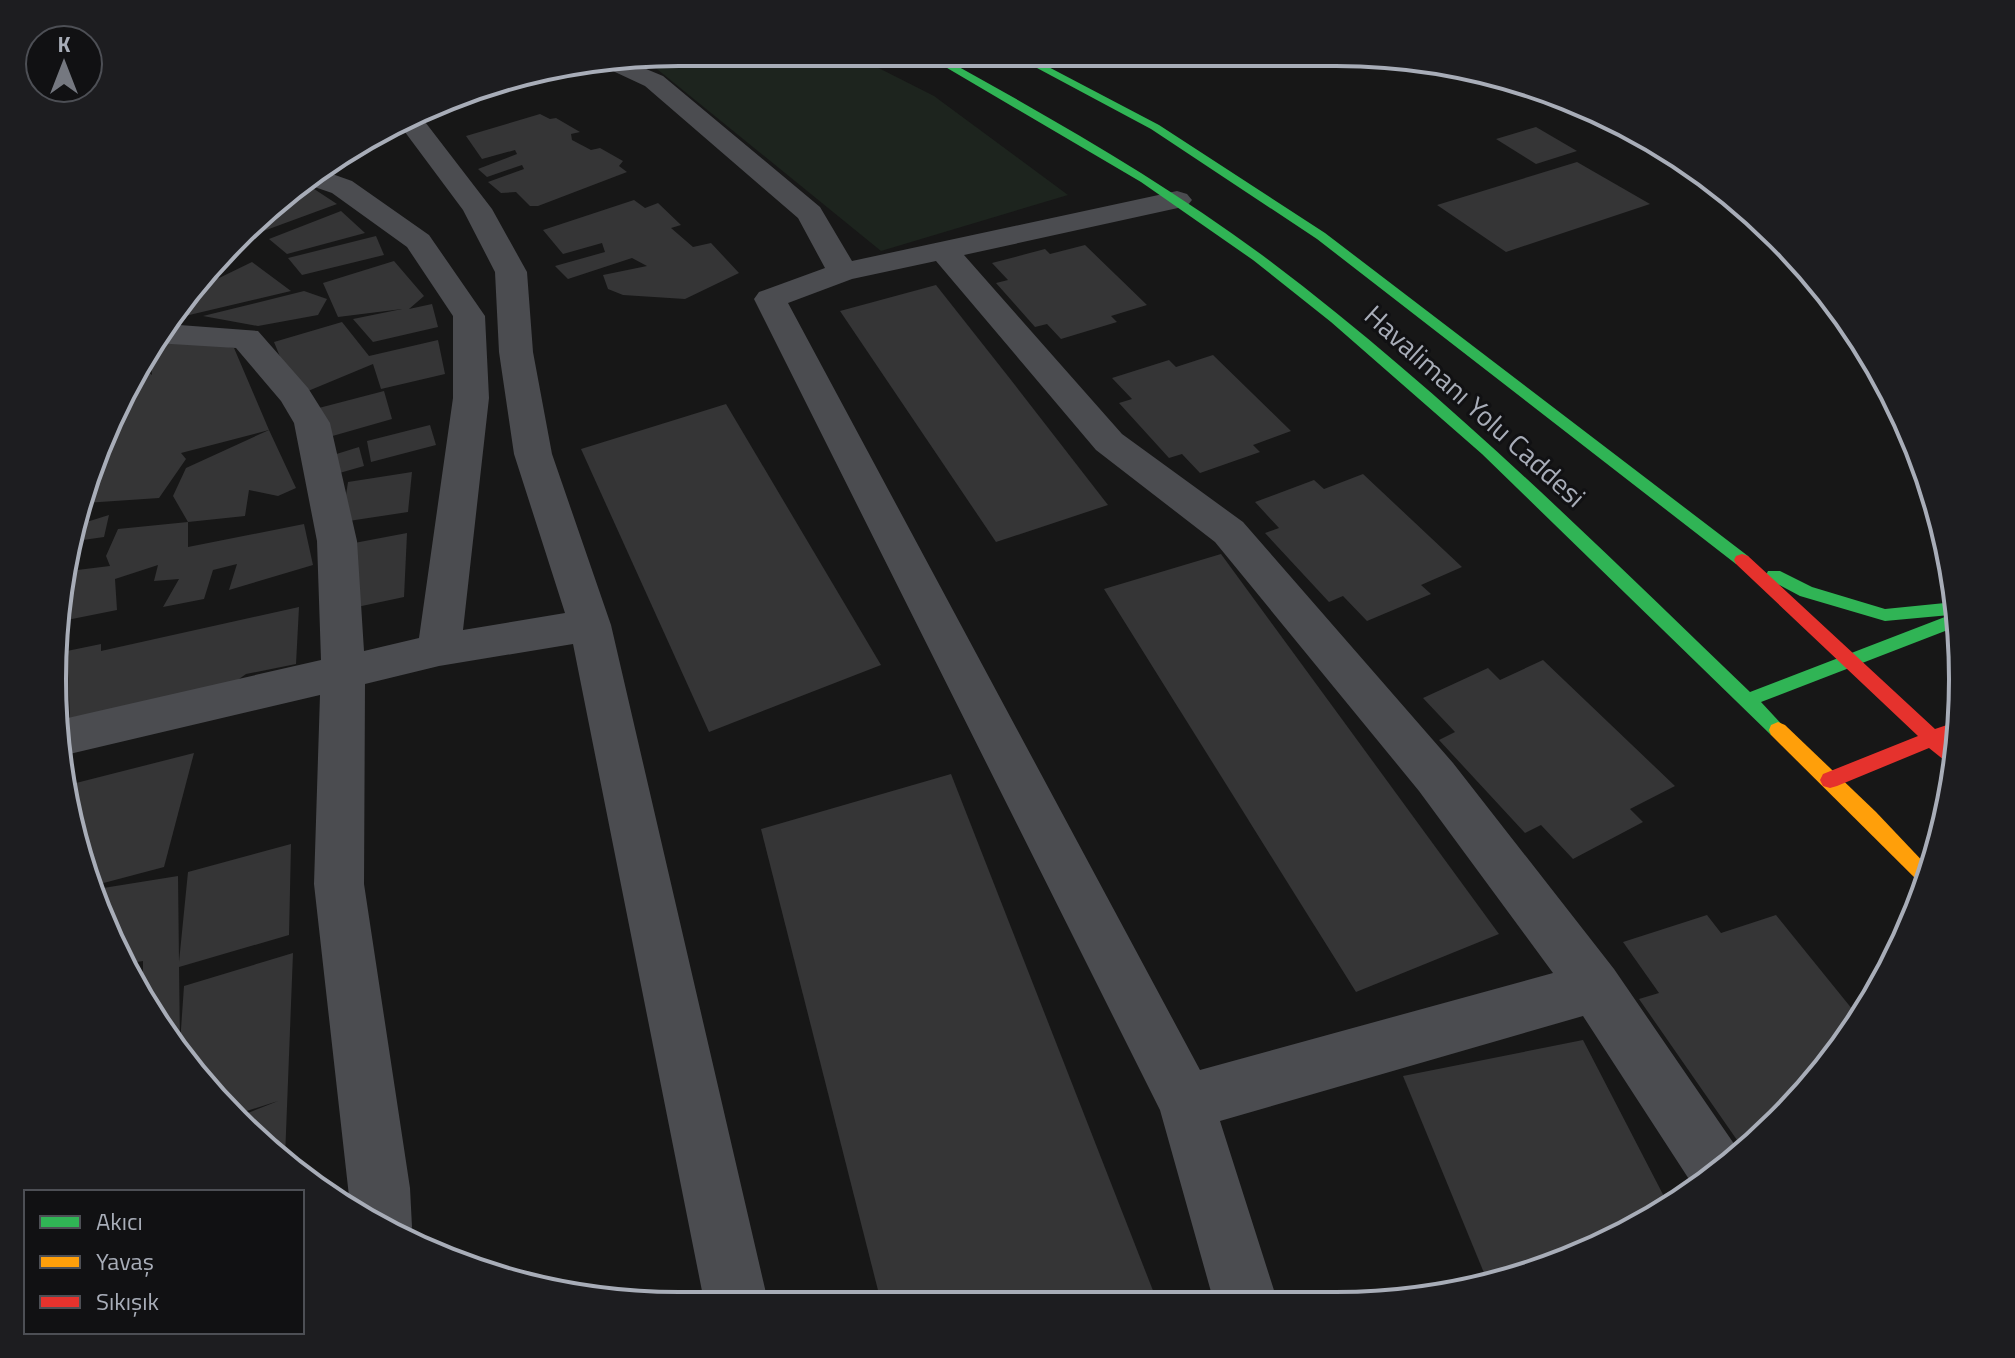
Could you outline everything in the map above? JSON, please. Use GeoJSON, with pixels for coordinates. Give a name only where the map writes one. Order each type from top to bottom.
{"type":"FeatureCollection","features":[{"type":"Feature","properties":{"kind":"main road","name":"Havalimanı Yolu Caddesi"},"geometry":{"type":"LineString","coordinates":[[950,66],[1086,142],[1177,200],[1323,309],[1456,419],[1830,780],[1918,870]]}},
{"type":"Feature","properties":{"kind":"main road","name":"Havalimanı Yolu Caddesi"},"geometry":{"type":"LineString","coordinates":[[1039,66],[1155,127],[1321,236],[1512,380],[1738,556],[1945,751]]}},
{"type":"Feature","properties":{"kind":"main road"},"geometry":{"type":"LineString","coordinates":[[1738,556],[1806,592],[1885,615],[1945,609]]}},
{"type":"Feature","properties":{"kind":"main road"},"geometry":{"type":"LineString","coordinates":[[1748,700],[1946,623]]}},
{"type":"Feature","properties":{"kind":"main road"},"geometry":{"type":"LineString","coordinates":[[1830,780],[1947,733]]}},
{"type":"Feature","properties":{"kind":"street"},"geometry":{"type":"LineString","coordinates":[[624,68],[654,81],[810,213],[843,272]]}},
{"type":"Feature","properties":{"kind":"street"},"geometry":{"type":"LineString","coordinates":[[412,127],[444,222]]}},
{"type":"Feature","properties":{"kind":"street"},"geometry":{"type":"LineString","coordinates":[[323,180],[444,222],[511,272],[516,352],[533,454],[590,625],[623,766],[734,1292]]}},
{"type":"Feature","properties":{"kind":"street"},"geometry":{"type":"LineString","coordinates":[[1177,200],[843,272],[770,299],[1186,1102],[1243,1292]]}},
{"type":"Feature","properties":{"kind":"street"},"geometry":{"type":"LineString","coordinates":[[439,650],[471,398],[469,316],[418,241],[444,222]]}},
{"type":"Feature","properties":{"kind":"street"},"geometry":{"type":"LineString","coordinates":[[944,251],[1109,442],[1229,532],[1436,777],[1595,987],[1712,1162]]}},
{"type":"Feature","properties":{"kind":"street"},"geometry":{"type":"LineString","coordinates":[[172,335],[246,338],[296,396],[312,423],[337,541],[343,673],[339,884],[380,1188],[381,1215]]}},
{"type":"Feature","properties":{"kind":"street"},"geometry":{"type":"LineString","coordinates":[[69,736],[439,650],[590,625]]}},
{"type":"Feature","properties":{"kind":"street"},"geometry":{"type":"LineString","coordinates":[[1186,1102],[1595,987]]}},
{"type":"Feature","properties":{"kind":"shaded area"},"geometry":{"type":"Polygon","coordinates":[[[875,66],[934,96],[1068,195],[881,251],[654,67],[875,66]]]}},
{"type":"Feature","properties":{"kind":"building"},"geometry":{"type":"Polygon","coordinates":[[[540,114],[550,119],[556,118],[580,132],[571,134],[572,140],[591,150],[600,148],[623,161],[619,166],[627,172],[538,206],[530,206],[516,192],[501,193],[488,182],[524,169],[522,165],[487,177],[478,169],[517,154],[515,150],[482,159],[466,136],[540,114]]]}},
{"type":"Feature","properties":{"kind":"building"},"geometry":{"type":"Polygon","coordinates":[[[1536,127],[1577,151],[1536,164],[1496,139],[1536,127]]]}},
{"type":"Feature","properties":{"kind":"building"},"geometry":{"type":"Polygon","coordinates":[[[1577,162],[1650,204],[1506,252],[1437,205],[1577,162]]]}},
{"type":"Feature","properties":{"kind":"building"},"geometry":{"type":"Polygon","coordinates":[[[313,188],[337,204],[260,232],[275,218],[313,188]]]}},
{"type":"Feature","properties":{"kind":"building"},"geometry":{"type":"Polygon","coordinates":[[[634,200],[645,208],[658,203],[681,225],[671,228],[693,247],[711,243],[739,273],[685,299],[623,295],[608,289],[603,275],[647,266],[632,258],[568,279],[555,266],[605,252],[602,243],[563,254],[543,230],[634,200]]]}},
{"type":"Feature","properties":{"kind":"building"},"geometry":{"type":"Polygon","coordinates":[[[341,211],[365,233],[287,254],[269,239],[341,211]]]}},
{"type":"Feature","properties":{"kind":"building"},"geometry":{"type":"Polygon","coordinates":[[[376,236],[384,255],[302,275],[288,258],[376,236]]]}},
{"type":"Feature","properties":{"kind":"building"},"geometry":{"type":"Polygon","coordinates":[[[1085,245],[1147,305],[1111,316],[1117,322],[1061,339],[1047,324],[1035,327],[996,283],[1008,280],[992,263],[1045,249],[1050,254],[1085,245]]]}},
{"type":"Feature","properties":{"kind":"building"},"geometry":{"type":"Polygon","coordinates":[[[394,261],[424,296],[409,309],[432,304],[438,327],[373,342],[353,319],[402,309],[338,317],[323,283],[394,261]]]}},
{"type":"Feature","properties":{"kind":"building"},"geometry":{"type":"Polygon","coordinates":[[[252,262],[291,291],[186,316],[217,279],[252,262]]]}},
{"type":"Feature","properties":{"kind":"building"},"geometry":{"type":"Polygon","coordinates":[[[936,285],[1108,505],[996,542],[840,311],[936,285]]]}},
{"type":"Feature","properties":{"kind":"building"},"geometry":{"type":"Polygon","coordinates":[[[304,291],[327,299],[318,315],[258,326],[203,316],[304,291]]]}},
{"type":"Feature","properties":{"kind":"building"},"geometry":{"type":"Polygon","coordinates":[[[342,322],[369,356],[438,340],[445,374],[381,389],[373,364],[296,396],[274,342],[342,322]]]}},
{"type":"Feature","properties":{"kind":"building"},"geometry":{"type":"Polygon","coordinates":[[[185,339],[234,348],[269,430],[181,453],[186,459],[159,498],[93,502],[129,408],[148,372],[152,375],[151,367],[166,343],[185,339]]]}},
{"type":"Feature","properties":{"kind":"building"},"geometry":{"type":"Polygon","coordinates":[[[1213,355],[1291,431],[1253,445],[1260,452],[1200,473],[1182,454],[1169,458],[1119,403],[1132,399],[1112,378],[1169,360],[1176,367],[1213,355]]]}},
{"type":"Feature","properties":{"kind":"building"},"geometry":{"type":"Polygon","coordinates":[[[384,391],[392,419],[322,439],[315,409],[384,391]]]}},
{"type":"Feature","properties":{"kind":"building"},"geometry":{"type":"Polygon","coordinates":[[[726,404],[881,665],[709,732],[581,449],[726,404]]]}},
{"type":"Feature","properties":{"kind":"building"},"geometry":{"type":"Polygon","coordinates":[[[430,425],[436,445],[371,462],[367,441],[430,425]]]}},
{"type":"Feature","properties":{"kind":"building"},"geometry":{"type":"Polygon","coordinates":[[[269,430],[296,488],[278,496],[249,490],[245,516],[188,522],[173,496],[186,468],[269,430]]]}},
{"type":"Feature","properties":{"kind":"building"},"geometry":{"type":"Polygon","coordinates":[[[359,447],[364,466],[329,476],[330,456],[359,447]]]}},
{"type":"Feature","properties":{"kind":"building"},"geometry":{"type":"Polygon","coordinates":[[[412,472],[408,512],[342,522],[348,482],[412,472]]]}},
{"type":"Feature","properties":{"kind":"building"},"geometry":{"type":"Polygon","coordinates":[[[1363,474],[1462,567],[1421,585],[1431,594],[1367,621],[1343,596],[1329,602],[1265,533],[1279,528],[1255,502],[1314,480],[1324,489],[1363,474]]]}},
{"type":"Feature","properties":{"kind":"building"},"geometry":{"type":"Polygon","coordinates":[[[109,515],[104,537],[82,540],[87,522],[109,515]]]}},
{"type":"Feature","properties":{"kind":"building"},"geometry":{"type":"Polygon","coordinates":[[[188,522],[188,547],[304,524],[313,565],[229,590],[237,564],[213,570],[204,599],[163,607],[179,579],[154,581],[158,565],[115,579],[117,610],[69,620],[76,570],[110,566],[106,556],[118,529],[188,522]]]}},
{"type":"Feature","properties":{"kind":"building"},"geometry":{"type":"Polygon","coordinates":[[[407,533],[404,597],[343,610],[349,544],[407,533]]]}},
{"type":"Feature","properties":{"kind":"building"},"geometry":{"type":"Polygon","coordinates":[[[1221,554],[1499,934],[1356,992],[1104,589],[1221,554]]]}},
{"type":"Feature","properties":{"kind":"building"},"geometry":{"type":"Polygon","coordinates":[[[299,607],[296,664],[246,674],[225,689],[70,718],[67,651],[101,644],[101,651],[299,607]]]}},
{"type":"Feature","properties":{"kind":"building"},"geometry":{"type":"Polygon","coordinates":[[[1543,660],[1675,786],[1630,809],[1643,822],[1573,859],[1541,825],[1525,833],[1439,740],[1455,732],[1423,698],[1488,668],[1500,680],[1543,660]]]}},
{"type":"Feature","properties":{"kind":"building"},"geometry":{"type":"Polygon","coordinates":[[[194,753],[164,867],[102,883],[87,838],[76,783],[194,753]]]}},
{"type":"Feature","properties":{"kind":"building"},"geometry":{"type":"Polygon","coordinates":[[[951,774],[1154,1292],[878,1292],[761,829],[951,774]]]}},
{"type":"Feature","properties":{"kind":"building"},"geometry":{"type":"Polygon","coordinates":[[[291,844],[289,935],[179,967],[180,1035],[143,977],[143,961],[135,962],[129,950],[103,888],[178,876],[179,962],[188,872],[291,844]]]}},
{"type":"Feature","properties":{"kind":"building"},"geometry":{"type":"Polygon","coordinates":[[[1707,915],[1721,933],[1776,915],[1852,1009],[1797,1083],[1737,1140],[1639,999],[1659,993],[1623,942],[1707,915]]]}},
{"type":"Feature","properties":{"kind":"building"},"geometry":{"type":"Polygon","coordinates":[[[293,953],[285,1148],[247,1113],[278,1101],[245,1111],[218,1083],[181,1035],[184,986],[293,953]]]}},
{"type":"Feature","properties":{"kind":"building"},"geometry":{"type":"Polygon","coordinates":[[[1583,1040],[1664,1197],[1571,1245],[1484,1273],[1403,1076],[1583,1040]]]}},
{"type":"Feature","properties":{"kind":"traffic: fast"},"geometry":{"type":"LineString","coordinates":[[950,66],[1145,179],[1257,257],[1336,319],[1488,451],[1778,730]]}},
{"type":"Feature","properties":{"kind":"traffic: fast"},"geometry":{"type":"LineString","coordinates":[[1039,66],[1155,127],[1321,236],[1742,560]]}},
{"type":"Feature","properties":{"kind":"traffic: fast"},"geometry":{"type":"LineString","coordinates":[[1774,575],[1806,592],[1885,615],[1945,609]]}},
{"type":"Feature","properties":{"kind":"traffic: fast"},"geometry":{"type":"LineString","coordinates":[[1748,700],[1946,623]]}},
{"type":"Feature","properties":{"kind":"traffic: slow"},"geometry":{"type":"LineString","coordinates":[[1778,730],[1918,870]]}},
{"type":"Feature","properties":{"kind":"traffic: jam"},"geometry":{"type":"LineString","coordinates":[[1742,560],[1945,750]]}},
{"type":"Feature","properties":{"kind":"traffic: jam"},"geometry":{"type":"LineString","coordinates":[[1830,780],[1947,733]]}}]}
